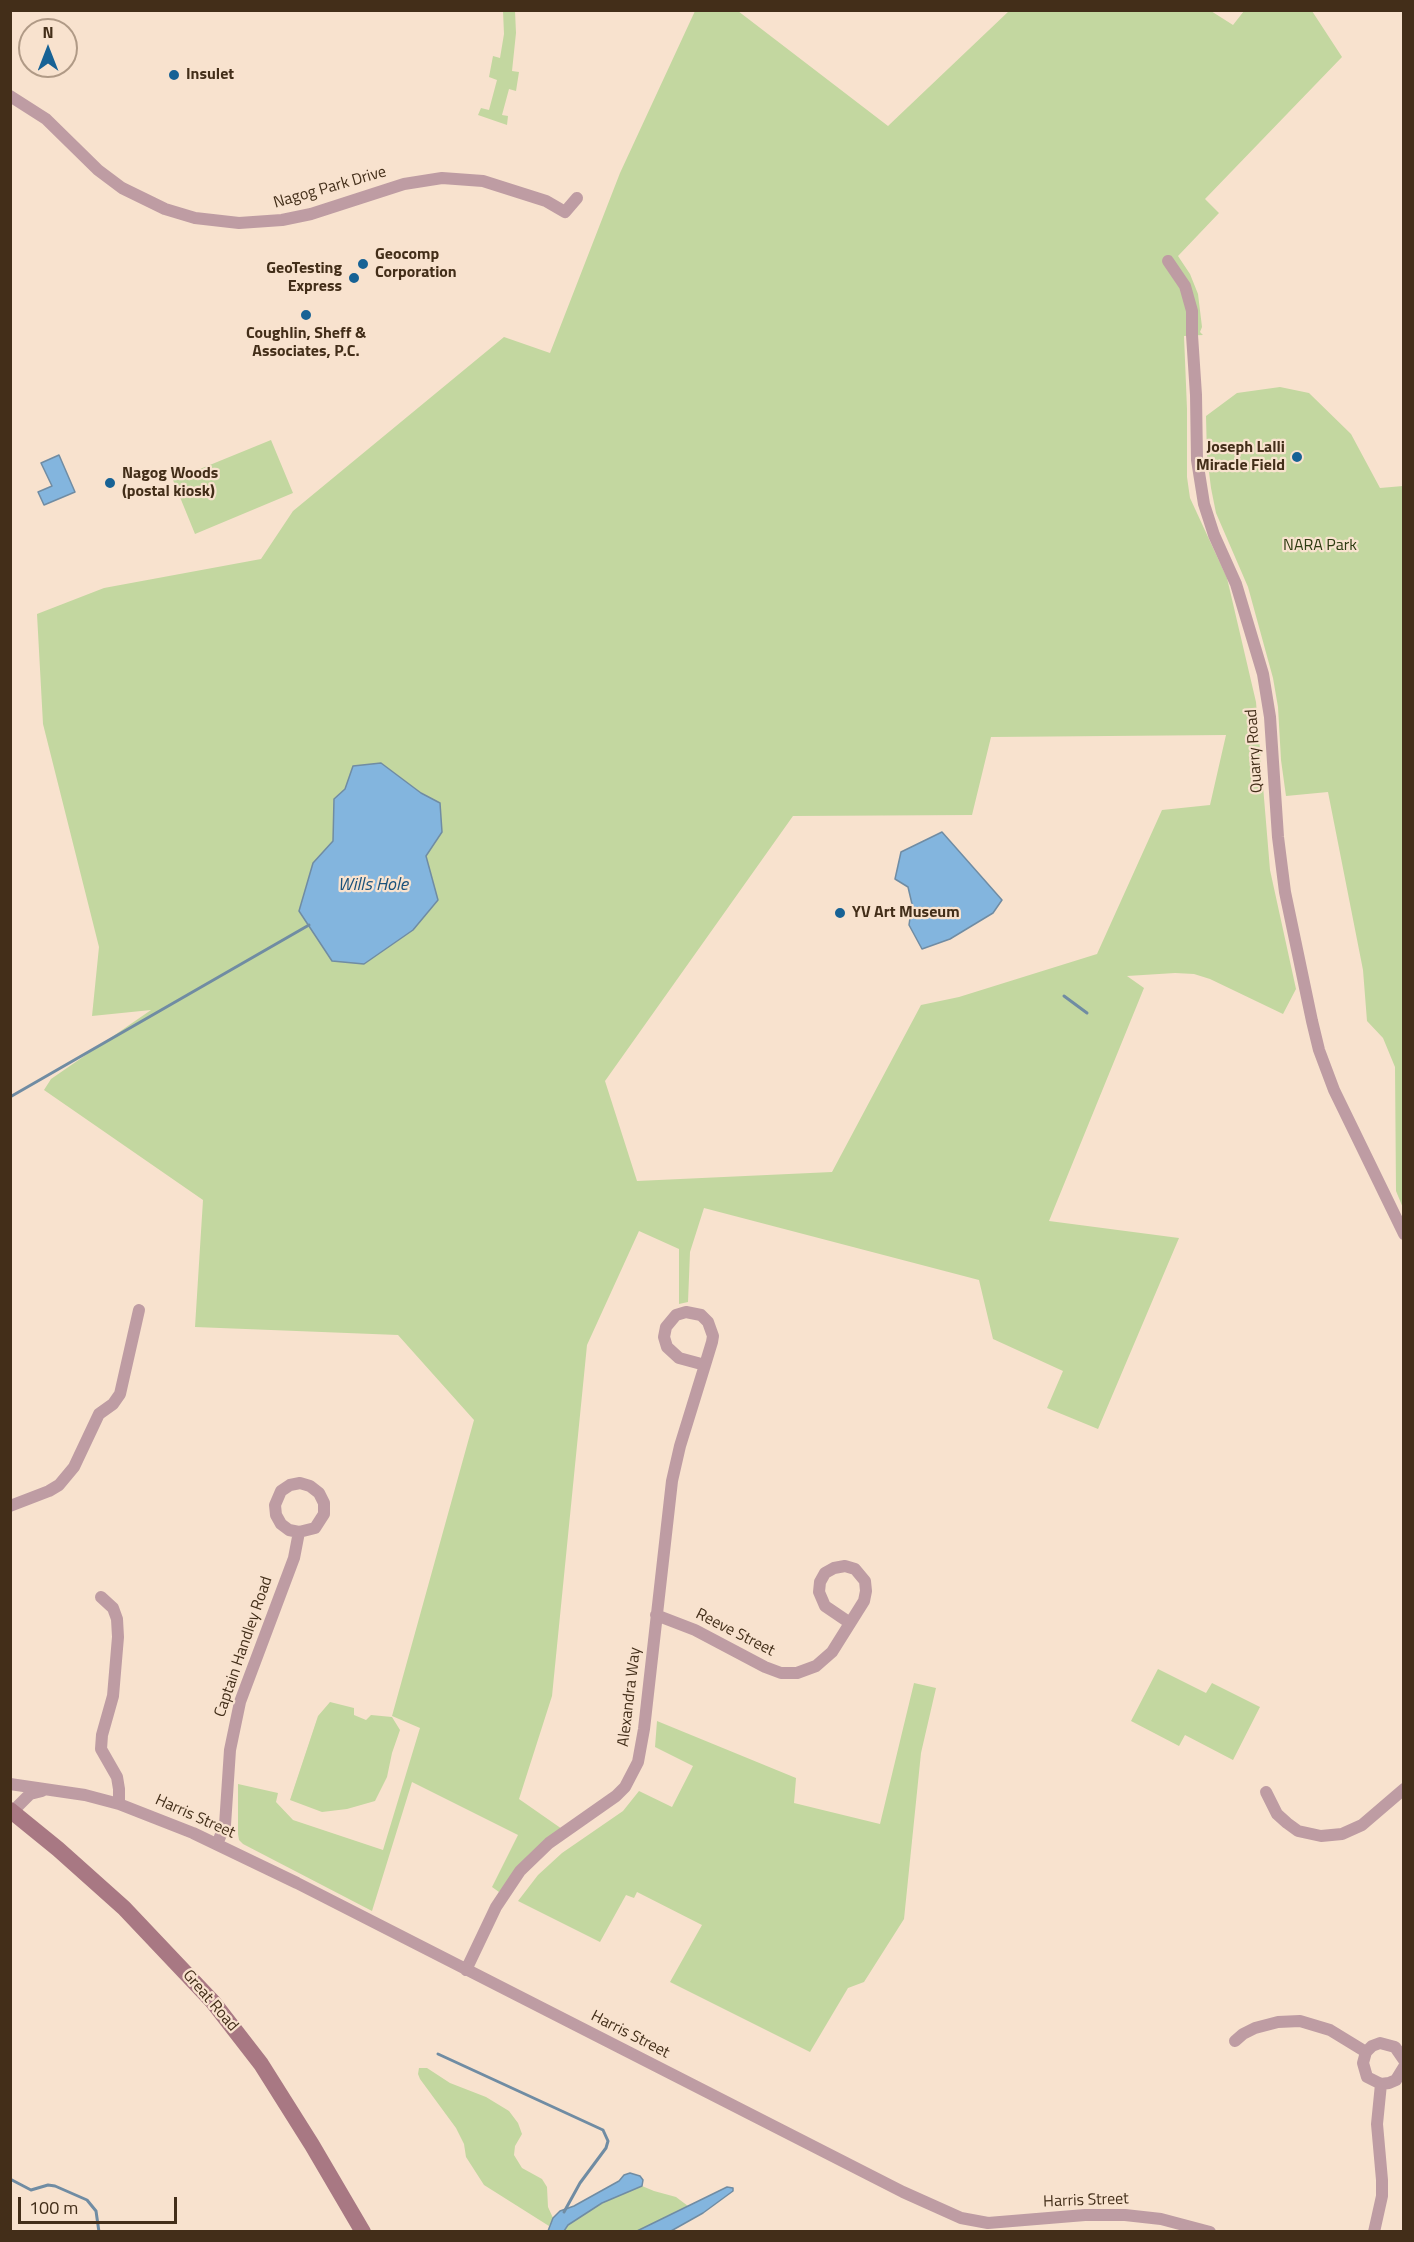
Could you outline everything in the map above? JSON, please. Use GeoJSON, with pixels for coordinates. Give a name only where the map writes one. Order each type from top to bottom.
{"type":"FeatureCollection","features":[{"type":"Feature","properties":{"kind":"main road","name":"Great Road"},"geometry":{"type":"LineString","coordinates":[[11,1812],[71,1860],[124,1908],[213,2002],[261,2064],[363,2232]]}},
{"type":"Feature","properties":{"kind":"street","name":"Nagog Park Drive"},"geometry":{"type":"LineString","coordinates":[[10,96],[46,119],[93,165],[122,188],[165,209],[195,218],[239,223],[282,220],[311,214],[404,184],[442,178],[483,181],[546,201],[565,212],[577,198]]}},
{"type":"Feature","properties":{"kind":"street","name":"Quarry Road"},"geometry":{"type":"LineString","coordinates":[[1168,261],[1185,286],[1192,311],[1197,460],[1202,498],[1211,527],[1236,584],[1263,674],[1270,717],[1277,829],[1284,882],[1319,1050],[1334,1090],[1404,1234]]}},
{"type":"Feature","properties":{"kind":"street"},"geometry":{"type":"LineString","coordinates":[[10,1506],[59,1485],[74,1467],[99,1414],[113,1404],[120,1394],[139,1310]]}},
{"type":"Feature","properties":{"kind":"street","name":"Alexandra Way"},"geometry":{"type":"LineString","coordinates":[[466,1970],[496,1907],[520,1871],[549,1843],[615,1796],[632,1775],[638,1762],[644,1729],[672,1480],[705,1365],[713,1336],[708,1322],[696,1313],[686,1312],[676,1315],[668,1322],[664,1332],[667,1347],[679,1358],[705,1365]]}},
{"type":"Feature","properties":{"kind":"street"},"geometry":{"type":"LineString","coordinates":[[300,1483],[319,1492],[324,1508],[322,1519],[315,1527],[299,1532],[289,1530],[281,1524],[276,1515],[275,1505],[281,1491],[290,1485],[300,1483]]}},
{"type":"Feature","properties":{"kind":"street","name":"Captain Handley Road"},"geometry":{"type":"LineString","coordinates":[[218,1844],[225,1825],[228,1767],[235,1718],[281,1587],[294,1558],[299,1532]]}},
{"type":"Feature","properties":{"kind":"street","name":"Reeve Street"},"geometry":{"type":"LineString","coordinates":[[656,1616],[695,1630],[781,1673],[789,1674],[806,1670],[820,1664],[832,1652],[864,1601],[866,1586],[862,1576],[855,1569],[839,1566],[825,1573],[820,1582],[819,1592],[825,1606],[850,1623]]}},
{"type":"Feature","properties":{"kind":"street"},"geometry":{"type":"LineString","coordinates":[[101,1597],[113,1608],[117,1619],[118,1637],[113,1696],[102,1735],[101,1749],[117,1777],[119,1804]]}},
{"type":"Feature","properties":{"kind":"street","name":"Harris Street"},"geometry":{"type":"LineString","coordinates":[[10,1784],[119,1804],[218,1844],[903,2192],[961,2218],[988,2223],[1112,2214],[1155,2218],[1210,2232]]}},
{"type":"Feature","properties":{"kind":"street"},"geometry":{"type":"LineString","coordinates":[[1266,1792],[1277,1814],[1287,1823],[1298,1831],[1321,1836],[1342,1834],[1362,1825],[1404,1789]]}},
{"type":"Feature","properties":{"kind":"street"},"geometry":{"type":"LineString","coordinates":[[11,1812],[30,1794],[52,1790]]}},
{"type":"Feature","properties":{"kind":"street"},"geometry":{"type":"LineString","coordinates":[[1235,2041],[1243,2034],[1262,2026],[1299,2020],[1330,2030],[1366,2052]]}},
{"type":"Feature","properties":{"kind":"street"},"geometry":{"type":"LineString","coordinates":[[1404,2060],[1398,2050],[1388,2044],[1376,2044],[1366,2052],[1363,2063],[1365,2074],[1373,2082],[1381,2084],[1396,2079],[1404,2067]]}},
{"type":"Feature","properties":{"kind":"street"},"geometry":{"type":"LineString","coordinates":[[1374,2232],[1382,2196],[1377,2124],[1381,2084]]}},
{"type":"Feature","properties":{"kind":"green space"},"geometry":{"type":"Polygon","coordinates":[[[503,11],[515,11],[516,33],[512,71],[519,72],[516,91],[509,89],[502,115],[508,116],[507,125],[478,115],[481,108],[489,110],[497,80],[489,77],[493,56],[500,58],[504,34],[503,11]]]}},
{"type":"Feature","properties":{"kind":"green space"},"geometry":{"type":"Polygon","coordinates":[[[695,11],[738,11],[888,126],[1009,11],[1211,11],[1233,25],[1244,11],[1312,11],[1342,57],[1205,199],[1219,213],[1178,256],[1190,274],[1198,294],[1202,327],[1200,332],[1203,335],[1184,336],[1187,477],[1190,498],[1227,578],[1256,702],[1270,870],[1296,989],[1283,1014],[1210,979],[1194,974],[1127,976],[1144,988],[1049,1221],[1179,1238],[1098,1429],[1047,1408],[1063,1371],[993,1339],[979,1280],[704,1208],[690,1252],[688,1302],[679,1304],[679,1249],[639,1231],[587,1345],[552,1696],[519,1799],[562,1829],[499,1892],[492,1887],[518,1835],[412,1782],[372,1911],[243,1844],[238,1834],[238,1784],[278,1793],[276,1802],[293,1820],[383,1850],[420,1728],[392,1716],[474,1420],[398,1335],[195,1327],[203,1200],[44,1090],[51,1079],[151,1010],[92,1016],[99,947],[43,724],[37,614],[104,588],[261,559],[293,511],[504,337],[550,353],[620,173],[695,11]],[[1226,735],[991,737],[972,815],[793,816],[605,1081],[637,1181],[832,1172],[921,1005],[959,997],[1097,954],[1162,810],[1210,805],[1226,735]]]}},
{"type":"Feature","properties":{"kind":"green space","name":"NARA Park"},"geometry":{"type":"Polygon","coordinates":[[[1280,387],[1309,393],[1351,434],[1380,488],[1403,486],[1403,1208],[1396,1191],[1395,1067],[1383,1038],[1367,1021],[1363,970],[1328,792],[1286,796],[1273,678],[1248,587],[1216,513],[1211,488],[1206,416],[1237,393],[1280,387]]]}},
{"type":"Feature","properties":{"kind":"green space"},"geometry":{"type":"Polygon","coordinates":[[[271,440],[293,493],[195,534],[173,480],[271,440]]]}},
{"type":"Feature","properties":{"kind":"green space"},"geometry":{"type":"Polygon","coordinates":[[[1158,1669],[1206,1693],[1212,1683],[1260,1707],[1233,1760],[1185,1735],[1179,1746],[1131,1721],[1158,1669]]]}},
{"type":"Feature","properties":{"kind":"green space"},"geometry":{"type":"Polygon","coordinates":[[[914,1683],[936,1688],[921,1753],[904,1919],[864,1982],[848,1988],[810,2052],[670,1982],[702,1925],[637,1892],[634,1898],[626,1895],[600,1942],[518,1901],[538,1875],[562,1853],[623,1811],[639,1791],[672,1807],[693,1766],[655,1747],[657,1721],[796,1778],[794,1803],[880,1824],[914,1683]]]}},
{"type":"Feature","properties":{"kind":"green space"},"geometry":{"type":"Polygon","coordinates":[[[330,1702],[354,1708],[354,1715],[366,1720],[371,1715],[392,1717],[400,1730],[387,1777],[375,1801],[347,1809],[322,1812],[290,1800],[318,1716],[330,1702]]]}},
{"type":"Feature","properties":{"kind":"green space"},"geometry":{"type":"Polygon","coordinates":[[[419,2068],[427,2068],[450,2083],[486,2097],[509,2111],[518,2123],[522,2134],[515,2146],[514,2155],[522,2168],[542,2179],[547,2187],[548,2207],[553,2218],[549,2226],[484,2185],[466,2157],[464,2144],[456,2128],[420,2079],[419,2068]]]}},
{"type":"Feature","properties":{"kind":"green space"},"geometry":{"type":"Polygon","coordinates":[[[642,2186],[676,2197],[688,2206],[637,2231],[564,2232],[567,2225],[602,2203],[642,2186]]]}},
{"type":"Feature","properties":{"kind":"water"},"geometry":{"type":"Polygon","coordinates":[[[59,455],[75,492],[44,505],[38,492],[52,486],[41,463],[59,455]]]}},
{"type":"Feature","properties":{"kind":"water","name":"Wills Hole"},"geometry":{"type":"Polygon","coordinates":[[[381,763],[421,793],[440,803],[442,832],[426,856],[438,900],[413,930],[364,964],[332,961],[299,911],[313,863],[333,841],[334,799],[345,789],[353,766],[381,763]]]}},
{"type":"Feature","properties":{"kind":"water"},"geometry":{"type":"Polygon","coordinates":[[[942,832],[1002,900],[993,913],[950,939],[922,949],[909,925],[912,904],[908,887],[895,879],[901,852],[942,832]]]}},
{"type":"Feature","properties":{"kind":"water"},"geometry":{"type":"Polygon","coordinates":[[[630,2173],[640,2176],[643,2180],[642,2186],[602,2203],[568,2225],[564,2231],[548,2231],[553,2218],[560,2211],[574,2206],[630,2173]]]}},
{"type":"Feature","properties":{"kind":"water"},"geometry":{"type":"Polygon","coordinates":[[[727,2187],[733,2188],[733,2191],[703,2213],[671,2231],[637,2231],[727,2187]]]}},
{"type":"Feature","properties":{"kind":"waterway"},"geometry":{"type":"LineString","coordinates":[[10,1097],[309,925]]}},
{"type":"Feature","properties":{"kind":"waterway"},"geometry":{"type":"LineString","coordinates":[[1064,996],[1087,1013]]}},
{"type":"Feature","properties":{"kind":"waterway"},"geometry":{"type":"LineString","coordinates":[[438,2054],[603,2130],[608,2141],[606,2148],[580,2183],[564,2212]]}},
{"type":"Feature","properties":{"kind":"waterway"},"geometry":{"type":"LineString","coordinates":[[10,2179],[31,2190],[48,2185],[55,2186],[87,2200],[96,2211],[99,2232]]}},
{"type":"Feature","properties":{"kind":"place","name":"Insulet"},"geometry":{"type":"Point","coordinates":[174,75]}},
{"type":"Feature","properties":{"kind":"place","name":"Geocomp Corporation"},"geometry":{"type":"Point","coordinates":[363,264]}},
{"type":"Feature","properties":{"kind":"place","name":"GeoTesting Express"},"geometry":{"type":"Point","coordinates":[354,278]}},
{"type":"Feature","properties":{"kind":"place","name":"Coughlin, Sheff & Associates, P.C."},"geometry":{"type":"Point","coordinates":[306,315]}},
{"type":"Feature","properties":{"kind":"place","name":"Joseph Lalli Miracle Field"},"geometry":{"type":"Point","coordinates":[1297,457]}},
{"type":"Feature","properties":{"kind":"place","name":"Nagog Woods (postal kiosk)"},"geometry":{"type":"Point","coordinates":[110,483]}},
{"type":"Feature","properties":{"kind":"place","name":"YV Art Museum"},"geometry":{"type":"Point","coordinates":[840,913]}}]}
